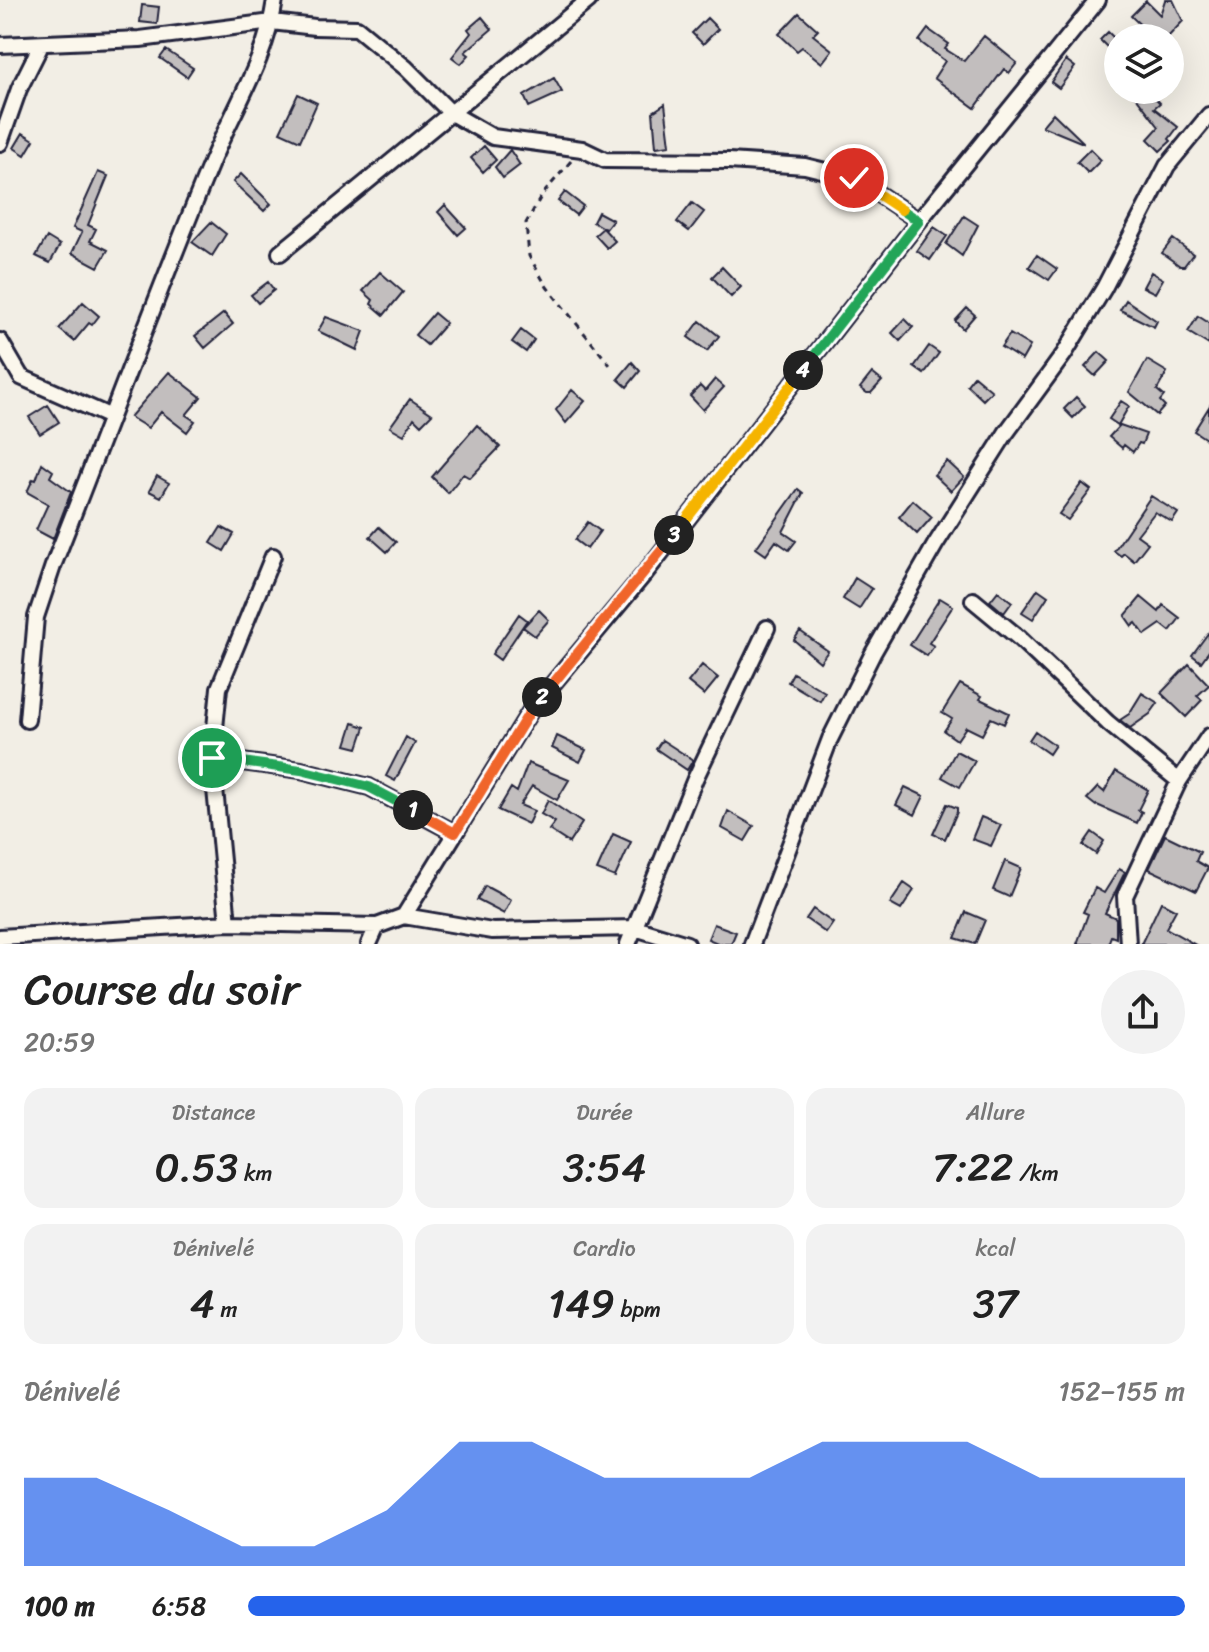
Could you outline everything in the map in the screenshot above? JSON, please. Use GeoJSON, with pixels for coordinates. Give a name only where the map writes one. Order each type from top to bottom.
{"type":"FeatureCollection","features":[{"type":"Feature","properties":{"kind":"street"},"geometry":{"type":"LineString","coordinates":[[27,720],[36,617],[212,159],[245,91],[272,22],[275,0]]}},
{"type":"Feature","properties":{"kind":"street"},"geometry":{"type":"LineString","coordinates":[[280,253],[589,0]]}},
{"type":"Feature","properties":{"kind":"street"},"geometry":{"type":"LineString","coordinates":[[404,916],[531,710],[646,572],[919,221],[1098,0]]}},
{"type":"Feature","properties":{"kind":"street"},"geometry":{"type":"LineString","coordinates":[[0,45],[140,39],[272,22],[357,28],[406,68],[451,113],[493,137],[582,149],[605,160],[729,161],[805,166],[854,178],[919,221]]}},
{"type":"Feature","properties":{"kind":"street"},"geometry":{"type":"LineString","coordinates":[[0,143],[19,89],[41,45]]}},
{"type":"Feature","properties":{"kind":"street"},"geometry":{"type":"LineString","coordinates":[[752,944],[830,739],[873,653],[943,532],[1104,288],[1167,166],[1209,115]]}},
{"type":"Feature","properties":{"kind":"street"},"geometry":{"type":"LineString","coordinates":[[0,341],[21,377],[111,417]]}},
{"type":"Feature","properties":{"kind":"street"},"geometry":{"type":"LineString","coordinates":[[228,923],[212,758],[219,688],[273,556]]}},
{"type":"Feature","properties":{"kind":"street"},"geometry":{"type":"LineString","coordinates":[[973,600],[1019,638],[1108,723],[1179,781]]}},
{"type":"Feature","properties":{"kind":"street"},"geometry":{"type":"LineString","coordinates":[[628,944],[695,779],[767,628]]}},
{"type":"Feature","properties":{"kind":"street"},"geometry":{"type":"LineString","coordinates":[[1128,944],[1125,896],[1179,781],[1209,736]]}},
{"type":"Feature","properties":{"kind":"street"},"geometry":{"type":"LineString","coordinates":[[212,758],[301,770],[369,787],[455,833]]}},
{"type":"Feature","properties":{"kind":"street"},"geometry":{"type":"LineString","coordinates":[[0,937],[228,923],[377,926],[404,916],[492,931],[635,928],[687,944]]}},
{"type":"Feature","properties":{"kind":"street"},"geometry":{"type":"LineString","coordinates":[[369,944],[377,926]]}},
{"type":"Feature","properties":{"kind":"path"},"geometry":{"type":"LineString","coordinates":[[582,149],[542,195],[526,223],[529,256],[547,287],[610,365]]}},
{"type":"Feature","properties":{"kind":"building"},"geometry":{"type":"Polygon","coordinates":[[[1165,0],[1173,0],[1183,21],[1180,24],[1139,24],[1131,16],[1146,1],[1160,15],[1165,0]]]}},
{"type":"Feature","properties":{"kind":"building"},"geometry":{"type":"Polygon","coordinates":[[[142,5],[159,7],[157,24],[140,22],[142,5]]]}},
{"type":"Feature","properties":{"kind":"building"},"geometry":{"type":"Polygon","coordinates":[[[799,13],[818,30],[813,35],[832,50],[822,63],[802,47],[797,51],[779,34],[799,13]]]}},
{"type":"Feature","properties":{"kind":"building"},"geometry":{"type":"Polygon","coordinates":[[[482,17],[492,29],[465,52],[469,55],[461,64],[452,57],[471,33],[468,29],[482,17]]]}},
{"type":"Feature","properties":{"kind":"building"},"geometry":{"type":"Polygon","coordinates":[[[707,18],[718,29],[703,44],[692,33],[707,18]]]}},
{"type":"Feature","properties":{"kind":"building"},"geometry":{"type":"Polygon","coordinates":[[[928,29],[949,44],[945,49],[964,61],[984,36],[1017,63],[1009,73],[1004,69],[975,108],[934,78],[945,61],[919,41],[928,29]]]}},
{"type":"Feature","properties":{"kind":"building"},"geometry":{"type":"Polygon","coordinates":[[[166,50],[193,68],[187,77],[160,58],[166,50]]]}},
{"type":"Feature","properties":{"kind":"building"},"geometry":{"type":"Polygon","coordinates":[[[1066,60],[1075,67],[1059,88],[1051,82],[1066,60]]]}},
{"type":"Feature","properties":{"kind":"building"},"geometry":{"type":"Polygon","coordinates":[[[554,78],[562,92],[529,107],[524,96],[554,78]]]}},
{"type":"Feature","properties":{"kind":"building"},"geometry":{"type":"Polygon","coordinates":[[[298,94],[317,103],[300,141],[280,132],[298,94]]]}},
{"type":"Feature","properties":{"kind":"building"},"geometry":{"type":"Polygon","coordinates":[[[665,104],[670,145],[656,147],[653,112],[665,104]]]}},
{"type":"Feature","properties":{"kind":"building"},"geometry":{"type":"Polygon","coordinates":[[[1141,104],[1159,104],[1154,108],[1178,127],[1169,139],[1171,141],[1160,151],[1148,139],[1159,127],[1141,104]]]}},
{"type":"Feature","properties":{"kind":"building"},"geometry":{"type":"Polygon","coordinates":[[[1053,113],[1083,142],[1083,143],[1042,126],[1053,113]]]}},
{"type":"Feature","properties":{"kind":"building"},"geometry":{"type":"Polygon","coordinates":[[[23,133],[34,140],[25,155],[14,148],[23,133]]]}},
{"type":"Feature","properties":{"kind":"building"},"geometry":{"type":"Polygon","coordinates":[[[484,146],[496,160],[483,172],[471,158],[484,146]]]}},
{"type":"Feature","properties":{"kind":"building"},"geometry":{"type":"Polygon","coordinates":[[[1090,149],[1101,160],[1088,173],[1077,162],[1090,149]]]}},
{"type":"Feature","properties":{"kind":"building"},"geometry":{"type":"Polygon","coordinates":[[[510,150],[520,165],[503,178],[495,167],[510,150]]]}},
{"type":"Feature","properties":{"kind":"building"},"geometry":{"type":"Polygon","coordinates":[[[98,172],[108,176],[88,225],[96,229],[90,241],[108,250],[98,267],[72,253],[82,232],[73,228],[98,172]]]}},
{"type":"Feature","properties":{"kind":"building"},"geometry":{"type":"Polygon","coordinates":[[[241,174],[271,204],[264,211],[233,182],[241,174]]]}},
{"type":"Feature","properties":{"kind":"building"},"geometry":{"type":"Polygon","coordinates":[[[565,192],[583,206],[576,215],[558,201],[565,192]]]}},
{"type":"Feature","properties":{"kind":"building"},"geometry":{"type":"Polygon","coordinates":[[[692,203],[704,212],[689,231],[677,222],[692,203]]]}},
{"type":"Feature","properties":{"kind":"building"},"geometry":{"type":"Polygon","coordinates":[[[445,205],[466,228],[458,235],[438,212],[445,205]]]}},
{"type":"Feature","properties":{"kind":"building"},"geometry":{"type":"Polygon","coordinates":[[[598,212],[613,220],[606,229],[593,222],[598,212]]]}},
{"type":"Feature","properties":{"kind":"building"},"geometry":{"type":"Polygon","coordinates":[[[964,216],[978,225],[962,256],[946,244],[964,216]]]}},
{"type":"Feature","properties":{"kind":"building"},"geometry":{"type":"Polygon","coordinates":[[[211,222],[226,234],[212,256],[192,242],[211,222]]]}},
{"type":"Feature","properties":{"kind":"building"},"geometry":{"type":"Polygon","coordinates":[[[934,227],[947,236],[930,260],[917,251],[934,227]]]}},
{"type":"Feature","properties":{"kind":"building"},"geometry":{"type":"Polygon","coordinates":[[[603,228],[615,241],[607,248],[595,235],[603,228]]]}},
{"type":"Feature","properties":{"kind":"building"},"geometry":{"type":"Polygon","coordinates":[[[47,237],[60,245],[50,263],[36,256],[47,237]]]}},
{"type":"Feature","properties":{"kind":"building"},"geometry":{"type":"Polygon","coordinates":[[[1173,239],[1193,254],[1184,266],[1162,253],[1173,239]]]}},
{"type":"Feature","properties":{"kind":"building"},"geometry":{"type":"Polygon","coordinates":[[[1037,255],[1057,269],[1049,280],[1029,267],[1037,255]]]}},
{"type":"Feature","properties":{"kind":"building"},"geometry":{"type":"Polygon","coordinates":[[[722,267],[741,287],[731,297],[712,277],[722,267]]]}},
{"type":"Feature","properties":{"kind":"building"},"geometry":{"type":"Polygon","coordinates":[[[380,272],[403,292],[384,315],[371,304],[373,300],[363,291],[380,272]]]}},
{"type":"Feature","properties":{"kind":"building"},"geometry":{"type":"Polygon","coordinates":[[[1151,272],[1163,279],[1155,293],[1143,287],[1151,272]]]}},
{"type":"Feature","properties":{"kind":"building"},"geometry":{"type":"Polygon","coordinates":[[[268,282],[274,290],[258,303],[251,295],[268,282]]]}},
{"type":"Feature","properties":{"kind":"building"},"geometry":{"type":"Polygon","coordinates":[[[1126,300],[1157,321],[1154,327],[1120,310],[1126,300]]]}},
{"type":"Feature","properties":{"kind":"building"},"geometry":{"type":"Polygon","coordinates":[[[83,302],[99,316],[74,341],[59,329],[83,302]]]}},
{"type":"Feature","properties":{"kind":"building"},"geometry":{"type":"Polygon","coordinates":[[[967,308],[975,315],[963,329],[955,321],[967,308]]]}},
{"type":"Feature","properties":{"kind":"building"},"geometry":{"type":"Polygon","coordinates":[[[224,313],[233,324],[205,348],[195,336],[224,313]]]}},
{"type":"Feature","properties":{"kind":"building"},"geometry":{"type":"Polygon","coordinates":[[[434,313],[446,323],[427,345],[415,335],[434,313]]]}},
{"type":"Feature","properties":{"kind":"building"},"geometry":{"type":"Polygon","coordinates":[[[1198,316],[1209,323],[1209,345],[1188,332],[1198,316]]]}},
{"type":"Feature","properties":{"kind":"building"},"geometry":{"type":"Polygon","coordinates":[[[326,317],[364,331],[357,350],[318,331],[326,317]]]}},
{"type":"Feature","properties":{"kind":"building"},"geometry":{"type":"Polygon","coordinates":[[[905,319],[913,327],[900,341],[892,333],[905,319]]]}},
{"type":"Feature","properties":{"kind":"building"},"geometry":{"type":"Polygon","coordinates":[[[700,321],[719,336],[707,351],[688,337],[700,321]]]}},
{"type":"Feature","properties":{"kind":"building"},"geometry":{"type":"Polygon","coordinates":[[[521,330],[534,340],[526,352],[512,342],[521,330]]]}},
{"type":"Feature","properties":{"kind":"building"},"geometry":{"type":"Polygon","coordinates":[[[1010,334],[1030,346],[1022,360],[1001,347],[1010,334]]]}},
{"type":"Feature","properties":{"kind":"building"},"geometry":{"type":"Polygon","coordinates":[[[929,346],[939,353],[924,374],[914,367],[929,346]]]}},
{"type":"Feature","properties":{"kind":"building"},"geometry":{"type":"Polygon","coordinates":[[[1099,352],[1109,361],[1095,376],[1085,367],[1099,352]]]}},
{"type":"Feature","properties":{"kind":"building"},"geometry":{"type":"Polygon","coordinates":[[[1147,360],[1167,372],[1157,390],[1164,396],[1160,401],[1165,406],[1157,415],[1129,392],[1147,360]]]}},
{"type":"Feature","properties":{"kind":"building"},"geometry":{"type":"Polygon","coordinates":[[[632,362],[640,371],[627,387],[618,379],[632,362]]]}},
{"type":"Feature","properties":{"kind":"building"},"geometry":{"type":"Polygon","coordinates":[[[169,372],[201,397],[186,415],[195,421],[187,432],[161,412],[148,428],[130,417],[169,372]]]}},
{"type":"Feature","properties":{"kind":"building"},"geometry":{"type":"Polygon","coordinates":[[[872,373],[882,381],[871,393],[867,393],[860,388],[872,373]]]}},
{"type":"Feature","properties":{"kind":"building"},"geometry":{"type":"Polygon","coordinates":[[[974,376],[992,391],[983,400],[967,385],[974,376]]]}},
{"type":"Feature","properties":{"kind":"building"},"geometry":{"type":"Polygon","coordinates":[[[715,379],[724,387],[703,410],[690,396],[700,386],[705,391],[715,379]]]}},
{"type":"Feature","properties":{"kind":"building"},"geometry":{"type":"Polygon","coordinates":[[[572,390],[585,401],[566,423],[556,410],[572,390]]]}},
{"type":"Feature","properties":{"kind":"building"},"geometry":{"type":"Polygon","coordinates":[[[1076,397],[1085,406],[1073,418],[1064,409],[1076,397]]]}},
{"type":"Feature","properties":{"kind":"building"},"geometry":{"type":"Polygon","coordinates":[[[410,399],[432,414],[421,425],[414,418],[404,435],[390,427],[410,399]]]}},
{"type":"Feature","properties":{"kind":"building"},"geometry":{"type":"Polygon","coordinates":[[[1121,401],[1129,406],[1118,425],[1109,419],[1121,401]]]}},
{"type":"Feature","properties":{"kind":"building"},"geometry":{"type":"Polygon","coordinates":[[[48,405],[59,422],[40,434],[29,417],[48,405]]]}},
{"type":"Feature","properties":{"kind":"building"},"geometry":{"type":"Polygon","coordinates":[[[1209,407],[1209,441],[1194,431],[1209,407]]]}},
{"type":"Feature","properties":{"kind":"building"},"geometry":{"type":"Polygon","coordinates":[[[477,425],[500,447],[470,478],[463,474],[448,493],[432,477],[477,425]]]}},
{"type":"Feature","properties":{"kind":"building"},"geometry":{"type":"Polygon","coordinates":[[[1120,425],[1146,434],[1142,444],[1139,443],[1133,452],[1124,445],[1122,448],[1109,437],[1120,425]]]}},
{"type":"Feature","properties":{"kind":"building"},"geometry":{"type":"Polygon","coordinates":[[[947,461],[964,477],[951,491],[934,475],[947,461]]]}},
{"type":"Feature","properties":{"kind":"building"},"geometry":{"type":"Polygon","coordinates":[[[42,463],[53,471],[50,477],[71,492],[53,539],[36,530],[48,504],[27,492],[33,479],[36,480],[42,463]]]}},
{"type":"Feature","properties":{"kind":"building"},"geometry":{"type":"Polygon","coordinates":[[[157,476],[169,483],[161,497],[149,491],[157,476]]]}},
{"type":"Feature","properties":{"kind":"building"},"geometry":{"type":"Polygon","coordinates":[[[1082,483],[1091,490],[1068,520],[1059,514],[1082,483]]]}},
{"type":"Feature","properties":{"kind":"building"},"geometry":{"type":"Polygon","coordinates":[[[798,489],[803,493],[783,532],[796,541],[789,550],[776,541],[766,555],[756,548],[798,489]]]}},
{"type":"Feature","properties":{"kind":"building"},"geometry":{"type":"Polygon","coordinates":[[[1151,496],[1178,513],[1172,522],[1155,512],[1137,535],[1148,543],[1134,561],[1124,553],[1121,556],[1114,551],[1151,496]]]}},
{"type":"Feature","properties":{"kind":"building"},"geometry":{"type":"Polygon","coordinates":[[[913,500],[932,517],[917,534],[899,517],[913,500]]]}},
{"type":"Feature","properties":{"kind":"building"},"geometry":{"type":"Polygon","coordinates":[[[588,522],[600,531],[587,549],[575,540],[588,522]]]}},
{"type":"Feature","properties":{"kind":"building"},"geometry":{"type":"Polygon","coordinates":[[[221,527],[234,534],[224,551],[211,543],[221,527]]]}},
{"type":"Feature","properties":{"kind":"building"},"geometry":{"type":"Polygon","coordinates":[[[379,527],[396,542],[387,552],[370,537],[379,527]]]}},
{"type":"Feature","properties":{"kind":"building"},"geometry":{"type":"Polygon","coordinates":[[[855,578],[872,589],[859,609],[843,599],[855,578]]]}},
{"type":"Feature","properties":{"kind":"building"},"geometry":{"type":"Polygon","coordinates":[[[1038,589],[1048,596],[1033,619],[1022,612],[1038,589]]]}},
{"type":"Feature","properties":{"kind":"building"},"geometry":{"type":"Polygon","coordinates":[[[998,591],[1012,602],[1004,613],[990,601],[998,591]]]}},
{"type":"Feature","properties":{"kind":"building"},"geometry":{"type":"Polygon","coordinates":[[[1141,597],[1159,612],[1163,605],[1180,618],[1170,631],[1161,624],[1145,635],[1136,623],[1132,626],[1125,616],[1141,597]]]}},
{"type":"Feature","properties":{"kind":"building"},"geometry":{"type":"Polygon","coordinates":[[[940,598],[953,606],[929,643],[934,646],[927,656],[910,645],[940,598]]]}},
{"type":"Feature","properties":{"kind":"building"},"geometry":{"type":"Polygon","coordinates":[[[539,610],[549,620],[535,636],[523,627],[539,610]]]}},
{"type":"Feature","properties":{"kind":"building"},"geometry":{"type":"Polygon","coordinates":[[[519,614],[527,620],[500,660],[492,654],[519,614]]]}},
{"type":"Feature","properties":{"kind":"building"},"geometry":{"type":"Polygon","coordinates":[[[800,631],[828,651],[820,662],[794,640],[800,631]]]}},
{"type":"Feature","properties":{"kind":"building"},"geometry":{"type":"Polygon","coordinates":[[[1209,632],[1209,651],[1201,662],[1192,655],[1209,632]]]}},
{"type":"Feature","properties":{"kind":"building"},"geometry":{"type":"Polygon","coordinates":[[[1189,664],[1209,685],[1197,696],[1202,700],[1186,717],[1161,693],[1189,664]]]}},
{"type":"Feature","properties":{"kind":"building"},"geometry":{"type":"Polygon","coordinates":[[[702,665],[718,678],[704,695],[688,682],[702,665]]]}},
{"type":"Feature","properties":{"kind":"building"},"geometry":{"type":"Polygon","coordinates":[[[793,673],[825,692],[820,701],[788,682],[793,673]]]}},
{"type":"Feature","properties":{"kind":"building"},"geometry":{"type":"Polygon","coordinates":[[[960,684],[982,696],[980,699],[1009,713],[1004,724],[991,718],[982,735],[966,727],[957,740],[944,731],[952,719],[942,713],[960,684]]]}},
{"type":"Feature","properties":{"kind":"building"},"geometry":{"type":"Polygon","coordinates":[[[1142,693],[1158,703],[1150,714],[1130,728],[1120,720],[1129,714],[1142,693]]]}},
{"type":"Feature","properties":{"kind":"building"},"geometry":{"type":"Polygon","coordinates":[[[353,723],[365,727],[358,748],[346,745],[353,723]]]}},
{"type":"Feature","properties":{"kind":"building"},"geometry":{"type":"Polygon","coordinates":[[[1035,731],[1055,745],[1049,754],[1029,740],[1035,731]]]}},
{"type":"Feature","properties":{"kind":"building"},"geometry":{"type":"Polygon","coordinates":[[[557,736],[586,750],[580,762],[552,748],[557,736]]]}},
{"type":"Feature","properties":{"kind":"building"},"geometry":{"type":"Polygon","coordinates":[[[406,737],[415,743],[395,781],[386,776],[406,737]]]}},
{"type":"Feature","properties":{"kind":"building"},"geometry":{"type":"Polygon","coordinates":[[[662,740],[693,760],[687,770],[656,749],[662,740]]]}},
{"type":"Feature","properties":{"kind":"building"},"geometry":{"type":"Polygon","coordinates":[[[956,751],[975,761],[960,787],[942,777],[956,751]]]}},
{"type":"Feature","properties":{"kind":"building"},"geometry":{"type":"Polygon","coordinates":[[[528,763],[569,780],[557,800],[532,786],[520,805],[534,811],[528,824],[498,810],[511,788],[517,792],[528,763]]]}},
{"type":"Feature","properties":{"kind":"building"},"geometry":{"type":"Polygon","coordinates":[[[1116,771],[1148,790],[1138,810],[1142,812],[1137,823],[1096,806],[1087,799],[1098,787],[1104,792],[1116,771]]]}},
{"type":"Feature","properties":{"kind":"building"},"geometry":{"type":"Polygon","coordinates":[[[905,787],[924,796],[915,815],[896,805],[905,787]]]}},
{"type":"Feature","properties":{"kind":"building"},"geometry":{"type":"Polygon","coordinates":[[[548,800],[582,823],[569,843],[549,830],[555,822],[541,814],[548,800]]]}},
{"type":"Feature","properties":{"kind":"building"},"geometry":{"type":"Polygon","coordinates":[[[947,804],[957,808],[957,812],[945,839],[933,834],[947,804]]]}},
{"type":"Feature","properties":{"kind":"building"},"geometry":{"type":"Polygon","coordinates":[[[728,811],[754,826],[745,841],[722,828],[728,811]]]}},
{"type":"Feature","properties":{"kind":"building"},"geometry":{"type":"Polygon","coordinates":[[[981,817],[1001,825],[991,846],[972,839],[981,817]]]}},
{"type":"Feature","properties":{"kind":"building"},"geometry":{"type":"Polygon","coordinates":[[[1092,832],[1104,841],[1096,854],[1083,845],[1092,832]]]}},
{"type":"Feature","properties":{"kind":"building"},"geometry":{"type":"Polygon","coordinates":[[[613,834],[631,842],[615,877],[597,870],[613,834]]]}},
{"type":"Feature","properties":{"kind":"building"},"geometry":{"type":"Polygon","coordinates":[[[1165,835],[1200,852],[1196,861],[1208,868],[1196,891],[1149,869],[1165,835]]]}},
{"type":"Feature","properties":{"kind":"building"},"geometry":{"type":"Polygon","coordinates":[[[1005,861],[1021,868],[1009,897],[993,890],[1005,861]]]}},
{"type":"Feature","properties":{"kind":"building"},"geometry":{"type":"Polygon","coordinates":[[[1119,869],[1125,872],[1105,913],[1116,918],[1116,938],[1111,936],[1108,944],[1077,944],[1088,914],[1083,912],[1095,888],[1104,893],[1119,869]]]}},
{"type":"Feature","properties":{"kind":"building"},"geometry":{"type":"Polygon","coordinates":[[[904,883],[914,890],[901,910],[890,904],[904,883]]]}},
{"type":"Feature","properties":{"kind":"building"},"geometry":{"type":"Polygon","coordinates":[[[485,886],[511,900],[504,914],[477,900],[485,886]]]}},
{"type":"Feature","properties":{"kind":"building"},"geometry":{"type":"Polygon","coordinates":[[[1161,902],[1176,910],[1166,928],[1194,944],[1141,944],[1161,902]]]}},
{"type":"Feature","properties":{"kind":"building"},"geometry":{"type":"Polygon","coordinates":[[[813,909],[833,923],[826,933],[806,919],[813,909]]]}},
{"type":"Feature","properties":{"kind":"building"},"geometry":{"type":"Polygon","coordinates":[[[966,912],[985,920],[975,944],[955,938],[966,912]]]}},
{"type":"Feature","properties":{"kind":"building"},"geometry":{"type":"Polygon","coordinates":[[[714,924],[736,932],[731,944],[708,939],[714,924]]]}},
{"type":"Feature","properties":{"kind":"route"},"geometry":{"type":"LineString","coordinates":[[212,758],[301,770],[369,787],[455,833],[531,710],[646,572],[919,221],[854,178]]}}]}
